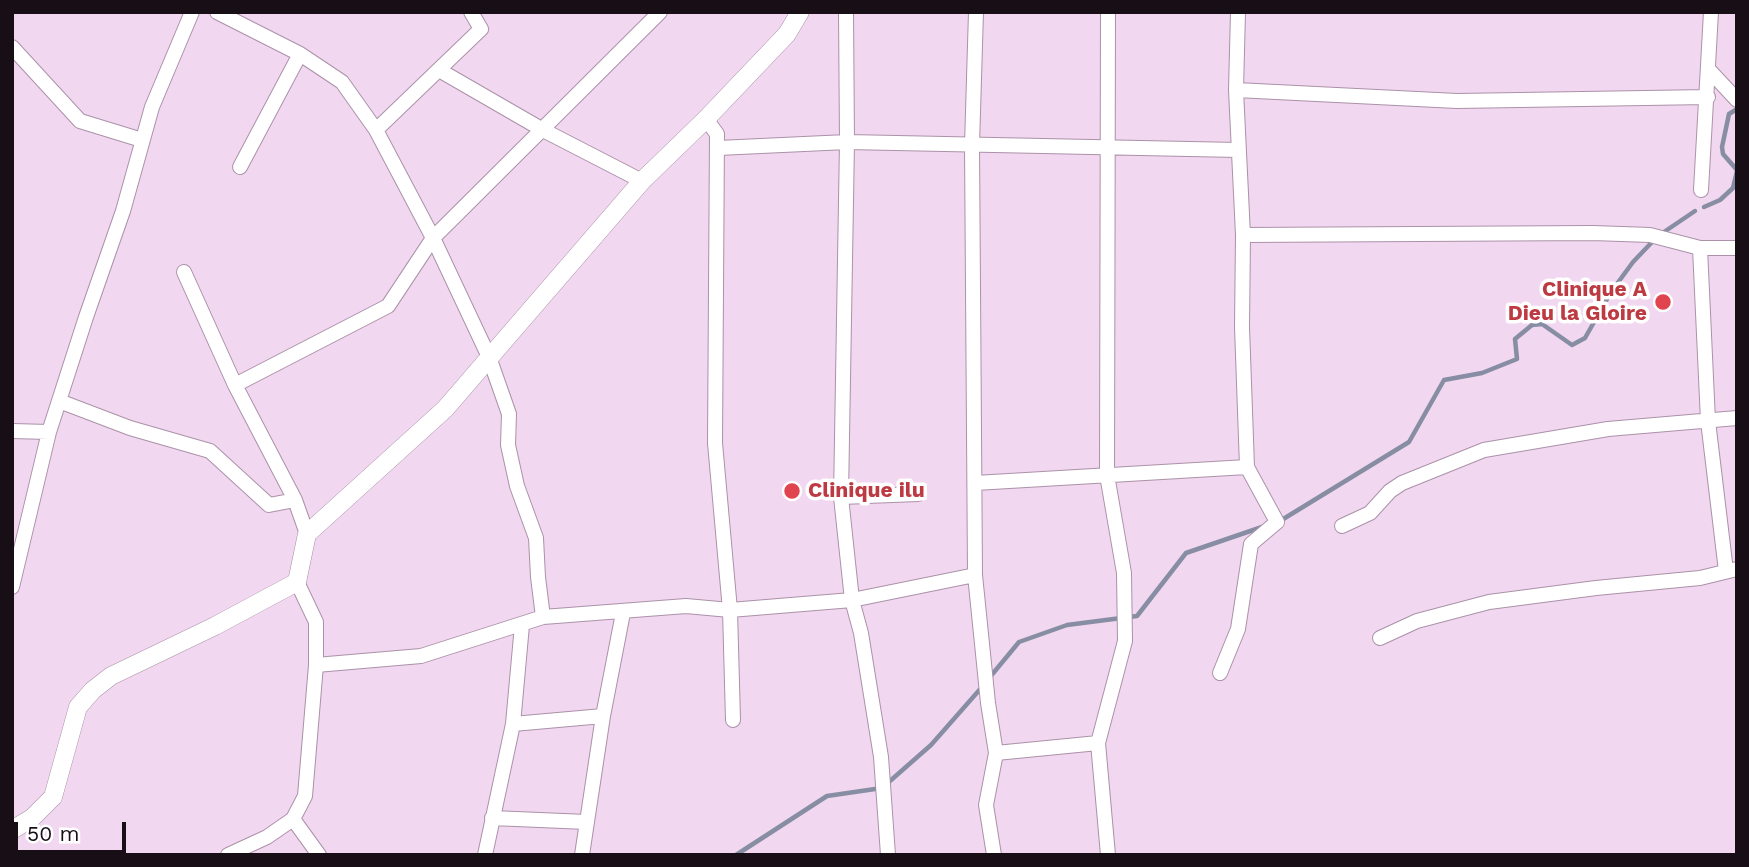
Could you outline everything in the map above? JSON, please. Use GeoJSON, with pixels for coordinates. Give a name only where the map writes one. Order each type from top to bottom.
{"type":"FeatureCollection","features":[{"type":"Feature","properties":{"kind":"street"},"geometry":{"type":"LineString","coordinates":[[12,587],[49,432],[123,211],[152,107],[192,12]]}},
{"type":"Feature","properties":{"kind":"street"},"geometry":{"type":"LineString","coordinates":[[217,12],[300,54],[342,82],[376,130],[433,238],[489,357],[509,414],[508,445],[517,486],[536,538],[543,617]]}},
{"type":"Feature","properties":{"kind":"street"},"geometry":{"type":"LineString","coordinates":[[376,130],[481,29],[471,12]]}},
{"type":"Feature","properties":{"kind":"street"},"geometry":{"type":"LineString","coordinates":[[235,385],[388,306],[433,238],[660,12]]}},
{"type":"Feature","properties":{"kind":"street"},"geometry":{"type":"LineString","coordinates":[[307,534],[445,408],[642,181],[787,34],[800,12]]}},
{"type":"Feature","properties":{"kind":"street"},"geometry":{"type":"LineString","coordinates":[[846,12],[847,142],[841,497],[852,600],[861,633],[881,757],[888,855]]}},
{"type":"Feature","properties":{"kind":"street"},"geometry":{"type":"LineString","coordinates":[[976,12],[972,145],[975,575],[996,753],[986,805],[994,855]]}},
{"type":"Feature","properties":{"kind":"street"},"geometry":{"type":"LineString","coordinates":[[1108,12],[1107,475],[1124,573],[1125,641],[1098,743],[1108,855]]}},
{"type":"Feature","properties":{"kind":"street"},"geometry":{"type":"LineString","coordinates":[[1220,673],[1238,629],[1251,544],[1277,522],[1247,467],[1242,327],[1243,235],[1238,150],[1238,12]]}},
{"type":"Feature","properties":{"kind":"street"},"geometry":{"type":"LineString","coordinates":[[1701,190],[1711,12]]}},
{"type":"Feature","properties":{"kind":"street"},"geometry":{"type":"LineString","coordinates":[[12,47],[80,121],[142,140]]}},
{"type":"Feature","properties":{"kind":"street"},"geometry":{"type":"LineString","coordinates":[[240,167],[300,54]]}},
{"type":"Feature","properties":{"kind":"street"},"geometry":{"type":"LineString","coordinates":[[439,70],[543,130],[642,181]]}},
{"type":"Feature","properties":{"kind":"street"},"geometry":{"type":"LineString","coordinates":[[1709,70],[1737,100]]}},
{"type":"Feature","properties":{"kind":"street"},"geometry":{"type":"LineString","coordinates":[[1237,90],[1457,101],[1708,97]]}},
{"type":"Feature","properties":{"kind":"street"},"geometry":{"type":"LineString","coordinates":[[706,119],[717,134],[718,148],[715,443],[730,610],[733,720]]}},
{"type":"Feature","properties":{"kind":"street"},"geometry":{"type":"LineString","coordinates":[[718,148],[847,142],[1238,150]]}},
{"type":"Feature","properties":{"kind":"street"},"geometry":{"type":"LineString","coordinates":[[1243,235],[1350,233],[1657,237],[1700,248],[1737,248]]}},
{"type":"Feature","properties":{"kind":"street"},"geometry":{"type":"LineString","coordinates":[[1380,638],[1417,621],[1489,602],[1700,578],[1731,570],[1708,421],[1700,248]]}},
{"type":"Feature","properties":{"kind":"street"},"geometry":{"type":"LineString","coordinates":[[184,272],[235,385],[295,500],[307,534],[297,582],[316,622],[316,665],[305,796],[293,819],[267,837],[228,855]]}},
{"type":"Feature","properties":{"kind":"street"},"geometry":{"type":"LineString","coordinates":[[59,401],[130,428],[210,451],[269,505],[295,500]]}},
{"type":"Feature","properties":{"kind":"street"},"geometry":{"type":"LineString","coordinates":[[1342,526],[1370,513],[1390,491],[1402,483],[1484,450],[1608,429],[1737,418]]}},
{"type":"Feature","properties":{"kind":"street"},"geometry":{"type":"LineString","coordinates":[[12,431],[49,432]]}},
{"type":"Feature","properties":{"kind":"street"},"geometry":{"type":"LineString","coordinates":[[975,483],[1247,467]]}},
{"type":"Feature","properties":{"kind":"street"},"geometry":{"type":"LineString","coordinates":[[841,497],[918,494]]}},
{"type":"Feature","properties":{"kind":"street"},"geometry":{"type":"LineString","coordinates":[[316,665],[421,656],[543,617],[623,613],[686,606],[730,610],[852,600],[975,575]]}},
{"type":"Feature","properties":{"kind":"street"},"geometry":{"type":"LineString","coordinates":[[12,830],[32,818],[53,797],[79,707],[93,690],[111,676],[215,626],[297,582]]}},
{"type":"Feature","properties":{"kind":"street"},"geometry":{"type":"LineString","coordinates":[[582,855],[603,716],[623,613]]}},
{"type":"Feature","properties":{"kind":"street"},"geometry":{"type":"LineString","coordinates":[[485,855],[513,724],[522,625]]}},
{"type":"Feature","properties":{"kind":"street"},"geometry":{"type":"LineString","coordinates":[[513,724],[603,716]]}},
{"type":"Feature","properties":{"kind":"street"},"geometry":{"type":"LineString","coordinates":[[996,753],[1098,743]]}},
{"type":"Feature","properties":{"kind":"street"},"geometry":{"type":"LineString","coordinates":[[492,818],[587,822]]}},
{"type":"Feature","properties":{"kind":"street"},"geometry":{"type":"LineString","coordinates":[[293,819],[319,855]]}},
{"type":"Feature","properties":{"kind":"waterway"},"geometry":{"type":"LineString","coordinates":[[1737,109],[1729,114],[1722,147],[1723,154],[1737,170]]}},
{"type":"Feature","properties":{"kind":"waterway"},"geometry":{"type":"LineString","coordinates":[[1704,207],[1720,200],[1733,188],[1737,171]]}},
{"type":"Feature","properties":{"kind":"waterway"},"geometry":{"type":"LineString","coordinates":[[1661,234],[1695,211]]}},
{"type":"Feature","properties":{"kind":"waterway"},"geometry":{"type":"LineString","coordinates":[[1280,521],[1409,442],[1444,380],[1482,373],[1517,359],[1515,339],[1532,325],[1542,324],[1572,345],[1585,338],[1611,292],[1633,262],[1654,240]]}},
{"type":"Feature","properties":{"kind":"waterway"},"geometry":{"type":"LineString","coordinates":[[990,677],[1019,642],[1067,625],[1137,616],[1186,553],[1262,527]]}},
{"type":"Feature","properties":{"kind":"waterway"},"geometry":{"type":"LineString","coordinates":[[736,855],[827,796],[882,788],[931,745],[982,687]]}},
{"type":"Feature","properties":{"kind":"place","name":"Clinique A Dieu la Gloire"},"geometry":{"type":"Point","coordinates":[1663,302]}},
{"type":"Feature","properties":{"kind":"place","name":"Clinique ilu"},"geometry":{"type":"Point","coordinates":[792,491]}}]}
